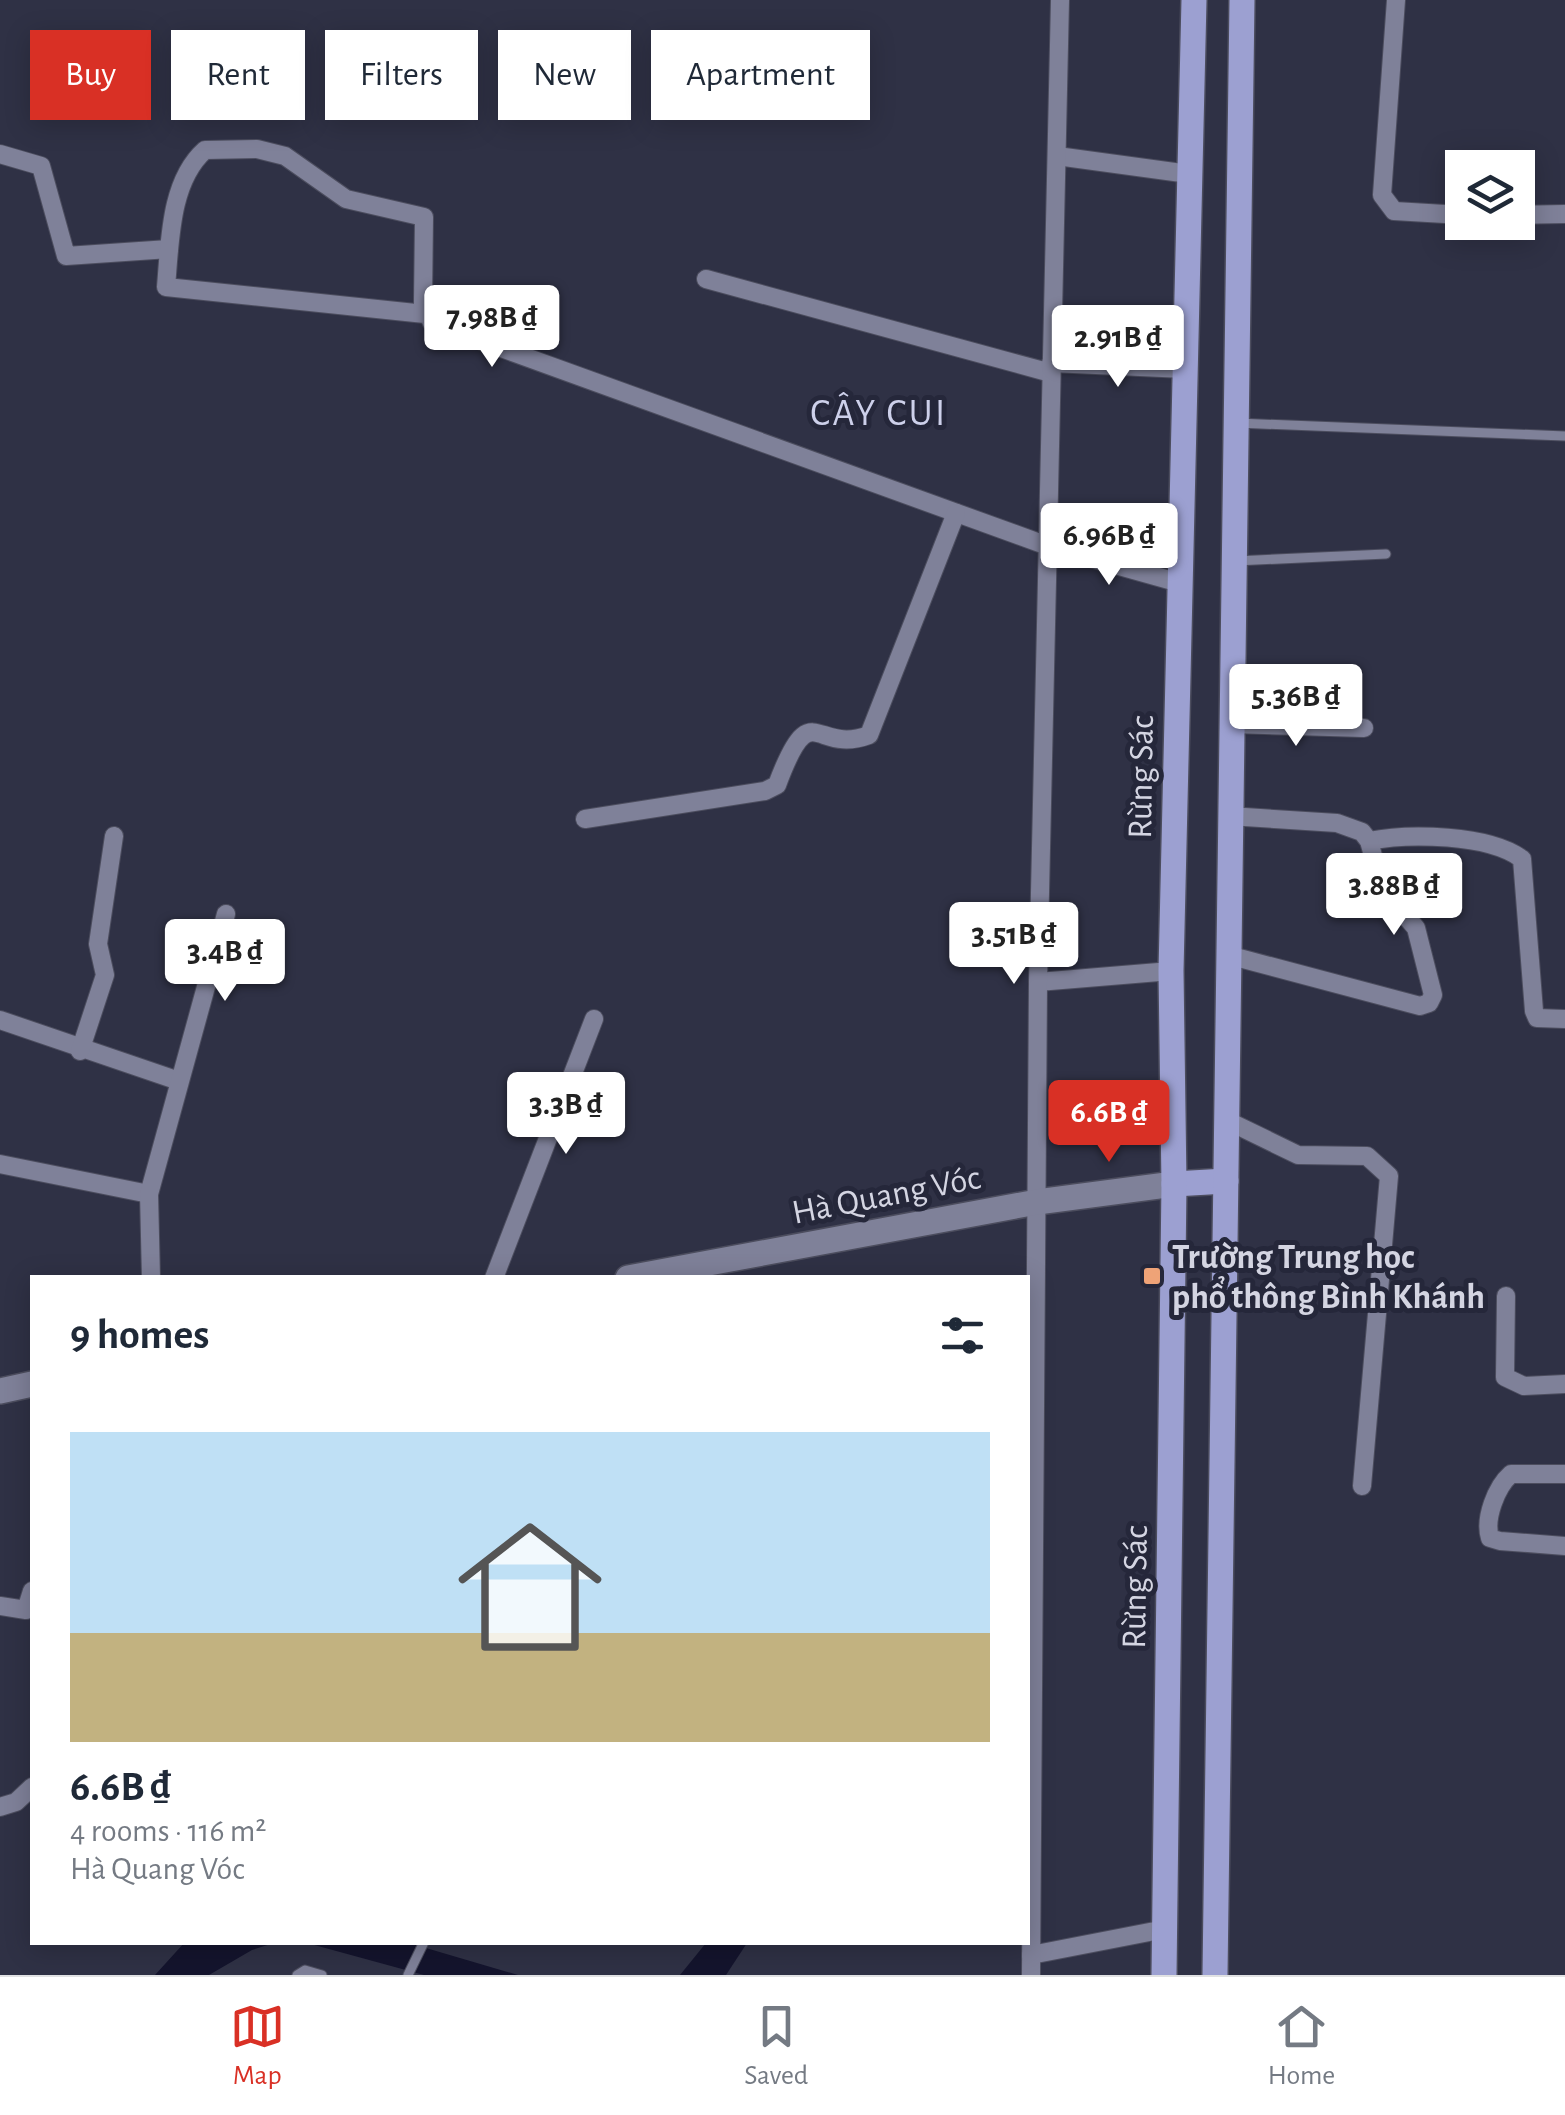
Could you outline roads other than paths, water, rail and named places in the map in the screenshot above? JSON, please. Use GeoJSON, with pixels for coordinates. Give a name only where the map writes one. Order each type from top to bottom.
{"type":"FeatureCollection","features":[{"type":"Feature","properties":{"kind":"main road","name":"Rừng Sác"},"geometry":{"type":"LineString","coordinates":[[1164,1975],[1165,1184],[1159,971],[1178,173],[1194,0]]}},
{"type":"Feature","properties":{"kind":"main road"},"geometry":{"type":"LineString","coordinates":[[1214,1975],[1242,0]]}},
{"type":"Feature","properties":{"kind":"main road"},"geometry":{"type":"LineString","coordinates":[[1165,1184],[1226,1181]]}},
{"type":"Feature","properties":{"kind":"street"},"geometry":{"type":"LineString","coordinates":[[1030,1975],[1038,982],[1060,0]]}},
{"type":"Feature","properties":{"kind":"street"},"geometry":{"type":"LineString","coordinates":[[1396,0],[1382,195],[1394,211],[1445,214]]}},
{"type":"Feature","properties":{"kind":"street"},"geometry":{"type":"LineString","coordinates":[[425,314],[166,287],[188,165],[205,150],[285,156],[346,199],[424,217],[425,314],[432,323],[1048,546],[1168,580]]}},
{"type":"Feature","properties":{"kind":"street"},"geometry":{"type":"LineString","coordinates":[[0,154],[41,166],[66,256],[170,249]]}},
{"type":"Feature","properties":{"kind":"street"},"geometry":{"type":"LineString","coordinates":[[1057,156],[1178,173]]}},
{"type":"Feature","properties":{"kind":"street"},"geometry":{"type":"LineString","coordinates":[[1535,215],[1565,214]]}},
{"type":"Feature","properties":{"kind":"street"},"geometry":{"type":"LineString","coordinates":[[706,278],[1051,368],[1173,368]]}},
{"type":"Feature","properties":{"kind":"street"},"geometry":{"type":"LineString","coordinates":[[585,819],[764,791],[777,785],[796,739],[804,733],[811,730],[849,738],[869,735],[956,513]]}},
{"type":"Feature","properties":{"kind":"street"},"geometry":{"type":"LineString","coordinates":[[1230,724],[1364,728]]}},
{"type":"Feature","properties":{"kind":"street"},"geometry":{"type":"LineString","coordinates":[[1228,955],[1420,1006],[1429,1003],[1434,982],[1416,928],[1382,889],[1368,840],[1353,827],[1229,816]]}},
{"type":"Feature","properties":{"kind":"street"},"geometry":{"type":"LineString","coordinates":[[1368,840],[1421,835],[1506,850],[1522,859],[1534,1010],[1538,1018],[1565,1019]]}},
{"type":"Feature","properties":{"kind":"street"},"geometry":{"type":"LineString","coordinates":[[80,1050],[105,975],[98,944],[114,836]]}},
{"type":"Feature","properties":{"kind":"street"},"geometry":{"type":"LineString","coordinates":[[151,1275],[149,1194],[226,914]]}},
{"type":"Feature","properties":{"kind":"street"},"geometry":{"type":"LineString","coordinates":[[1038,982],[1159,971]]}},
{"type":"Feature","properties":{"kind":"street"},"geometry":{"type":"LineString","coordinates":[[495,1275],[594,1018]]}},
{"type":"Feature","properties":{"kind":"street"},"geometry":{"type":"LineString","coordinates":[[0,1020],[179,1082]]}},
{"type":"Feature","properties":{"kind":"street"},"geometry":{"type":"LineString","coordinates":[[1226,1120],[1298,1155],[1355,1152],[1367,1156],[1390,1176],[1362,1486]]}},
{"type":"Feature","properties":{"kind":"street"},"geometry":{"type":"LineString","coordinates":[[0,1164],[149,1194]]}},
{"type":"Feature","properties":{"kind":"street","name":"Hà Quang Vóc"},"geometry":{"type":"LineString","coordinates":[[659,1275],[720,1269],[1037,1202],[1165,1184]]}},
{"type":"Feature","properties":{"kind":"street"},"geometry":{"type":"LineString","coordinates":[[1506,1296],[1505,1377],[1524,1386],[1565,1384]]}},
{"type":"Feature","properties":{"kind":"street"},"geometry":{"type":"LineString","coordinates":[[0,1391],[30,1384]]}},
{"type":"Feature","properties":{"kind":"street"},"geometry":{"type":"LineString","coordinates":[[1565,1474],[1511,1474],[1500,1484],[1487,1529],[1490,1538],[1500,1541],[1565,1546]]}},
{"type":"Feature","properties":{"kind":"street"},"geometry":{"type":"LineString","coordinates":[[0,1606],[26,1610],[30,1597]]}},
{"type":"Feature","properties":{"kind":"street"},"geometry":{"type":"LineString","coordinates":[[0,1808],[16,1802],[30,1789]]}},
{"type":"Feature","properties":{"kind":"street"},"geometry":{"type":"LineString","coordinates":[[1031,1955],[1165,1929]]}},
{"type":"Feature","properties":{"kind":"lane"},"geometry":{"type":"LineString","coordinates":[[1234,423],[1565,436]]}},
{"type":"Feature","properties":{"kind":"lane"},"geometry":{"type":"LineString","coordinates":[[1232,561],[1386,554]]}},
{"type":"Feature","properties":{"kind":"lane"},"geometry":{"type":"LineString","coordinates":[[409,1974],[423,1945]]}},
{"type":"Feature","properties":{"kind":"lane"},"geometry":{"type":"LineString","coordinates":[[298,1975],[307,1970],[322,1975]]}},
{"type":"Feature","properties":{"kind":"place","name":"Trường Trung học phổ thông Bình Khánh"},"geometry":{"type":"Point","coordinates":[1152,1276]}},
{"type":"Feature","properties":{"kind":"district","name":"CÂY CUI"},"geometry":{"type":"Point","coordinates":[879,412]}}]}
